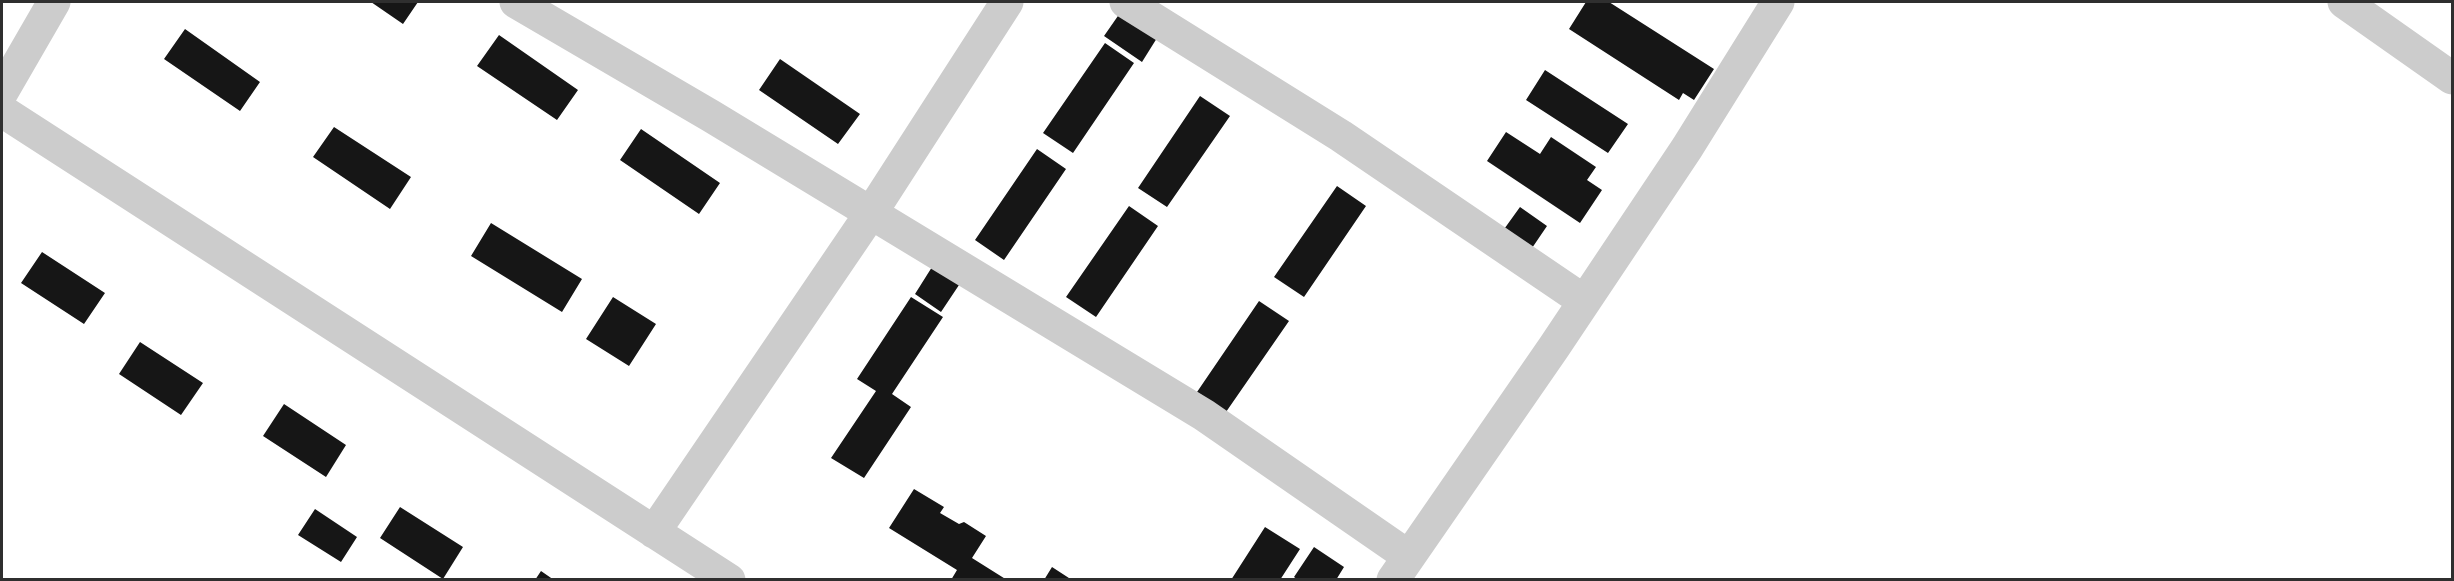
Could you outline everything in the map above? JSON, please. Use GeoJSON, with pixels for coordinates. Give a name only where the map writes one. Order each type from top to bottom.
{"type":"FeatureCollection","features":[{"type":"Feature","properties":{"kind":"street"},"geometry":{"type":"LineString","coordinates":[[2,92],[54,2]]}},
{"type":"Feature","properties":{"kind":"street"},"geometry":{"type":"LineString","coordinates":[[516,2],[871,213],[1204,415],[1401,568],[1687,148],[1778,2]]}},
{"type":"Feature","properties":{"kind":"street"},"geometry":{"type":"LineString","coordinates":[[654,532],[871,213],[1007,2]]}},
{"type":"Feature","properties":{"kind":"street"},"geometry":{"type":"LineString","coordinates":[[1126,2],[1341,136],[1584,301]]}},
{"type":"Feature","properties":{"kind":"street"},"geometry":{"type":"LineString","coordinates":[[2344,2],[2452,78]]}},
{"type":"Feature","properties":{"kind":"street"},"geometry":{"type":"LineString","coordinates":[[2,111],[729,579]]}},
{"type":"Feature","properties":{"kind":"building"},"geometry":{"type":"Polygon","coordinates":[[[371,2],[418,2],[403,24],[371,2]]]}},
{"type":"Feature","properties":{"kind":"building"},"geometry":{"type":"Polygon","coordinates":[[[1586,2],[1609,2],[1714,69],[1694,100],[1683,93],[1679,100],[1569,29],[1586,2]]]}},
{"type":"Feature","properties":{"kind":"building"},"geometry":{"type":"Polygon","coordinates":[[[1120,13],[1157,38],[1142,62],[1104,36],[1120,13]]]}},
{"type":"Feature","properties":{"kind":"building"},"geometry":{"type":"Polygon","coordinates":[[[185,29],[260,82],[240,111],[164,59],[185,29]]]}},
{"type":"Feature","properties":{"kind":"building"},"geometry":{"type":"Polygon","coordinates":[[[499,35],[578,90],[557,120],[477,66],[499,35]]]}},
{"type":"Feature","properties":{"kind":"building"},"geometry":{"type":"Polygon","coordinates":[[[1105,43],[1134,63],[1073,153],[1043,133],[1105,43]]]}},
{"type":"Feature","properties":{"kind":"building"},"geometry":{"type":"Polygon","coordinates":[[[780,59],[860,114],[838,144],[759,90],[780,59]]]}},
{"type":"Feature","properties":{"kind":"building"},"geometry":{"type":"Polygon","coordinates":[[[1545,70],[1628,124],[1608,153],[1526,100],[1545,70]]]}},
{"type":"Feature","properties":{"kind":"building"},"geometry":{"type":"Polygon","coordinates":[[[1200,96],[1230,116],[1167,207],[1138,188],[1200,96]]]}},
{"type":"Feature","properties":{"kind":"building"},"geometry":{"type":"Polygon","coordinates":[[[334,127],[411,177],[390,209],[313,157],[334,127]]]}},
{"type":"Feature","properties":{"kind":"building"},"geometry":{"type":"Polygon","coordinates":[[[641,129],[720,183],[699,214],[620,160],[641,129]]]}},
{"type":"Feature","properties":{"kind":"building"},"geometry":{"type":"Polygon","coordinates":[[[1506,132],[1540,154],[1551,137],[1596,167],[1587,180],[1602,190],[1580,223],[1487,161],[1506,132]]]}},
{"type":"Feature","properties":{"kind":"building"},"geometry":{"type":"Polygon","coordinates":[[[1037,149],[1066,169],[1004,260],[975,240],[1037,149]]]}},
{"type":"Feature","properties":{"kind":"building"},"geometry":{"type":"Polygon","coordinates":[[[1337,186],[1366,206],[1304,297],[1274,277],[1337,186]]]}},
{"type":"Feature","properties":{"kind":"building"},"geometry":{"type":"Polygon","coordinates":[[[1129,206],[1158,226],[1096,317],[1066,297],[1129,206]]]}},
{"type":"Feature","properties":{"kind":"building"},"geometry":{"type":"Polygon","coordinates":[[[1520,207],[1547,226],[1530,251],[1502,232],[1520,207]]]}},
{"type":"Feature","properties":{"kind":"building"},"geometry":{"type":"Polygon","coordinates":[[[491,223],[582,279],[562,312],[471,256],[491,223]]]}},
{"type":"Feature","properties":{"kind":"building"},"geometry":{"type":"Polygon","coordinates":[[[42,252],[105,293],[84,324],[21,283],[42,252]]]}},
{"type":"Feature","properties":{"kind":"building"},"geometry":{"type":"Polygon","coordinates":[[[932,267],[959,285],[941,312],[915,294],[932,267]]]}},
{"type":"Feature","properties":{"kind":"building"},"geometry":{"type":"Polygon","coordinates":[[[613,297],[656,324],[629,366],[586,339],[613,297]]]}},
{"type":"Feature","properties":{"kind":"building"},"geometry":{"type":"Polygon","coordinates":[[[911,297],[943,317],[892,394],[911,407],[864,478],[831,458],[876,391],[857,379],[911,297]]]}},
{"type":"Feature","properties":{"kind":"building"},"geometry":{"type":"Polygon","coordinates":[[[1259,301],[1289,321],[1226,412],[1197,392],[1259,301]]]}},
{"type":"Feature","properties":{"kind":"building"},"geometry":{"type":"Polygon","coordinates":[[[140,342],[203,383],[181,415],[119,374],[140,342]]]}},
{"type":"Feature","properties":{"kind":"building"},"geometry":{"type":"Polygon","coordinates":[[[284,404],[346,445],[326,477],[263,436],[284,404]]]}},
{"type":"Feature","properties":{"kind":"building"},"geometry":{"type":"Polygon","coordinates":[[[914,489],[944,507],[940,513],[959,524],[964,522],[986,536],[972,558],[1007,580],[951,580],[957,570],[889,528],[914,489]]]}},
{"type":"Feature","properties":{"kind":"building"},"geometry":{"type":"Polygon","coordinates":[[[400,507],[463,547],[443,579],[380,538],[400,507]]]}},
{"type":"Feature","properties":{"kind":"building"},"geometry":{"type":"Polygon","coordinates":[[[315,509],[357,537],[341,562],[298,535],[315,509]]]}},
{"type":"Feature","properties":{"kind":"building"},"geometry":{"type":"Polygon","coordinates":[[[1265,527],[1300,549],[1280,580],[1231,580],[1265,527]]]}},
{"type":"Feature","properties":{"kind":"building"},"geometry":{"type":"Polygon","coordinates":[[[1314,547],[1344,567],[1336,580],[1298,580],[1294,577],[1314,547]]]}},
{"type":"Feature","properties":{"kind":"building"},"geometry":{"type":"Polygon","coordinates":[[[1052,567],[1072,580],[1044,580],[1052,567]]]}},
{"type":"Feature","properties":{"kind":"building"},"geometry":{"type":"Polygon","coordinates":[[[541,571],[554,580],[535,580],[541,571]]]}}]}
